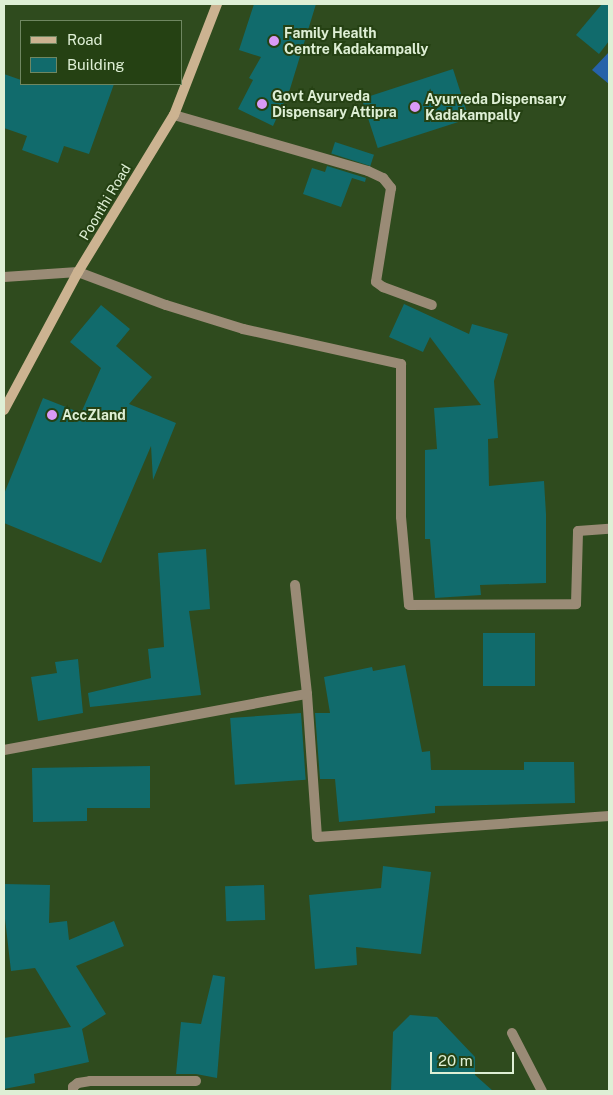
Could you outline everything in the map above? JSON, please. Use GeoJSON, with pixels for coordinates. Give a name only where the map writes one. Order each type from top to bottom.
{"type":"FeatureCollection","features":[{"type":"Feature","properties":{"kind":"main road","name":"Poonthi Road"},"geometry":{"type":"LineString","coordinates":[[4,410],[78,272],[174,115],[217,4]]}},
{"type":"Feature","properties":{"kind":"street"},"geometry":{"type":"LineString","coordinates":[[174,115],[368,171],[383,178],[391,188],[376,282],[383,287],[432,305]]}},
{"type":"Feature","properties":{"kind":"street"},"geometry":{"type":"LineString","coordinates":[[4,278],[78,272],[166,305],[243,329],[401,364],[401,517],[409,605],[576,604],[578,530],[609,529]]}},
{"type":"Feature","properties":{"kind":"street"},"geometry":{"type":"LineString","coordinates":[[295,585],[307,694],[317,836],[609,816]]}},
{"type":"Feature","properties":{"kind":"street"},"geometry":{"type":"LineString","coordinates":[[4,750],[307,694]]}},
{"type":"Feature","properties":{"kind":"street"},"geometry":{"type":"LineString","coordinates":[[512,1034],[542,1091]]}},
{"type":"Feature","properties":{"kind":"street"},"geometry":{"type":"LineString","coordinates":[[73,1091],[73,1087],[78,1083],[90,1081],[196,1081]]}},
{"type":"Feature","properties":{"kind":"water"},"geometry":{"type":"Polygon","coordinates":[[[609,52],[609,84],[592,70],[609,52]]]}},
{"type":"Feature","properties":{"kind":"building"},"geometry":{"type":"Polygon","coordinates":[[[254,4],[316,4],[290,89],[273,126],[238,109],[253,80],[249,78],[261,57],[239,50],[254,4]]]}},
{"type":"Feature","properties":{"kind":"building"},"geometry":{"type":"Polygon","coordinates":[[[602,4],[609,4],[609,41],[599,54],[576,35],[602,4]]]}},
{"type":"Feature","properties":{"kind":"building","name":"Ayurveda Dispensary Kadakampally"},"geometry":{"type":"Polygon","coordinates":[[[453,69],[469,118],[378,148],[362,99],[453,69]]]}},
{"type":"Feature","properties":{"kind":"building"},"geometry":{"type":"Polygon","coordinates":[[[4,74],[20,80],[20,85],[114,85],[89,154],[64,146],[58,163],[22,150],[27,136],[4,128],[4,74]]]}},
{"type":"Feature","properties":{"kind":"building"},"geometry":{"type":"Polygon","coordinates":[[[335,142],[374,155],[370,166],[331,153],[335,142]]]}},
{"type":"Feature","properties":{"kind":"building"},"geometry":{"type":"Polygon","coordinates":[[[327,166],[366,178],[365,182],[352,178],[341,207],[303,194],[312,168],[325,172],[327,166]]]}},
{"type":"Feature","properties":{"kind":"building"},"geometry":{"type":"Polygon","coordinates":[[[404,304],[469,334],[472,324],[508,334],[494,381],[498,438],[488,439],[489,486],[544,481],[546,583],[480,585],[481,595],[435,598],[430,539],[425,539],[425,450],[437,449],[434,408],[481,405],[430,337],[423,352],[389,337],[404,304]]]}},
{"type":"Feature","properties":{"kind":"building"},"geometry":{"type":"Polygon","coordinates":[[[101,305],[130,329],[116,346],[152,377],[129,404],[176,423],[153,480],[151,446],[101,563],[4,523],[4,494],[43,398],[81,413],[101,368],[70,342],[101,305]]]}},
{"type":"Feature","properties":{"kind":"building"},"geometry":{"type":"Polygon","coordinates":[[[206,549],[210,609],[189,611],[201,695],[90,707],[88,693],[151,678],[148,649],[164,647],[158,553],[206,549]]]}},
{"type":"Feature","properties":{"kind":"building"},"geometry":{"type":"Polygon","coordinates":[[[483,633],[535,633],[535,686],[483,686],[483,633]]]}},
{"type":"Feature","properties":{"kind":"building"},"geometry":{"type":"Polygon","coordinates":[[[78,659],[83,713],[38,721],[31,677],[57,673],[55,662],[78,659]]]}},
{"type":"Feature","properties":{"kind":"building"},"geometry":{"type":"Polygon","coordinates":[[[405,665],[422,752],[430,751],[431,770],[524,770],[524,762],[574,762],[575,803],[435,806],[435,813],[339,822],[335,779],[320,779],[315,713],[330,713],[324,677],[372,667],[373,671],[405,665]]]}},
{"type":"Feature","properties":{"kind":"building"},"geometry":{"type":"Polygon","coordinates":[[[301,713],[306,780],[235,785],[230,718],[301,713]]]}},
{"type":"Feature","properties":{"kind":"building"},"geometry":{"type":"Polygon","coordinates":[[[150,766],[150,808],[87,808],[87,821],[33,822],[32,768],[150,766]]]}},
{"type":"Feature","properties":{"kind":"building"},"geometry":{"type":"Polygon","coordinates":[[[383,866],[431,872],[421,954],[356,947],[357,965],[315,969],[309,895],[381,888],[383,866]]]}},
{"type":"Feature","properties":{"kind":"building"},"geometry":{"type":"Polygon","coordinates":[[[4,884],[50,885],[49,923],[67,921],[69,940],[114,921],[124,946],[76,966],[106,1014],[82,1029],[89,1062],[34,1074],[35,1083],[4,1089],[4,1038],[71,1027],[35,968],[11,971],[4,910],[4,884]]]}},
{"type":"Feature","properties":{"kind":"building"},"geometry":{"type":"Polygon","coordinates":[[[264,885],[265,920],[226,921],[225,886],[264,885]]]}},
{"type":"Feature","properties":{"kind":"building"},"geometry":{"type":"Polygon","coordinates":[[[213,975],[225,977],[217,1078],[196,1074],[176,1074],[181,1022],[201,1024],[213,975]]]}},
{"type":"Feature","properties":{"kind":"building"},"geometry":{"type":"Polygon","coordinates":[[[410,1015],[437,1017],[475,1057],[475,1075],[493,1091],[391,1091],[393,1032],[410,1015]]]}},
{"type":"Feature","properties":{"kind":"place","name":"Family Health Centre Kadakampally"},"geometry":{"type":"Point","coordinates":[274,41]}},
{"type":"Feature","properties":{"kind":"place","name":"Govt Ayurveda Dispensary Attipra"},"geometry":{"type":"Point","coordinates":[262,104]}},
{"type":"Feature","properties":{"kind":"place","name":"Ayurveda Dispensary Kadakampally"},"geometry":{"type":"Point","coordinates":[415,107]}},
{"type":"Feature","properties":{"kind":"place","name":"AccZland"},"geometry":{"type":"Point","coordinates":[52,415]}}]}
